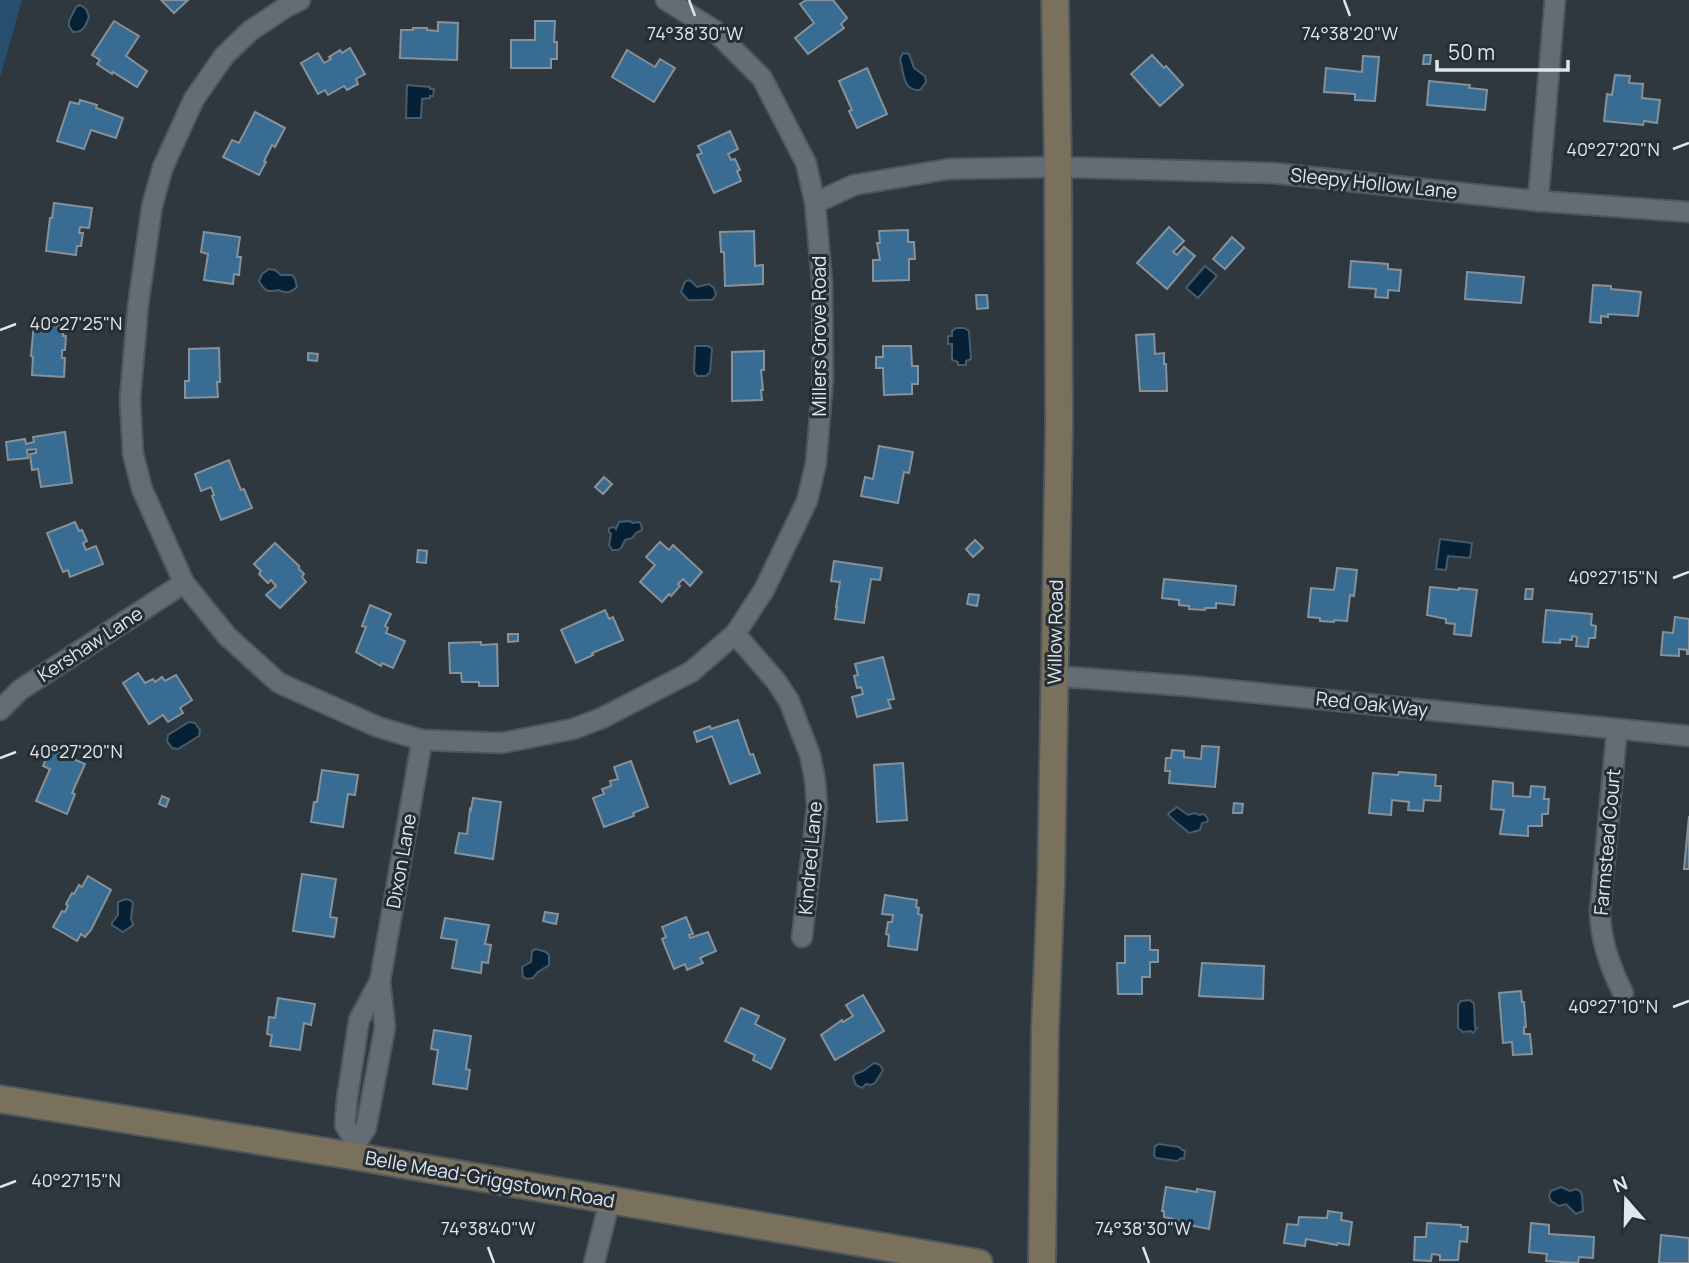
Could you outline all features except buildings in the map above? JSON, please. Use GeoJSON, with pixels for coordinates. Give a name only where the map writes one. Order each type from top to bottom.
{"type":"FeatureCollection","features":[{"type":"Feature","properties":{"kind":"street","name":"Millers Grove Road"},"geometry":{"type":"LineString","coordinates":[[300,0],[250,31],[224,56],[194,99],[163,167],[152,206],[138,306],[130,399],[132,454],[142,489],[184,583],[227,635],[279,683],[378,727],[422,740],[502,743],[573,729],[602,718],[691,673],[735,634],[764,590],[807,501],[816,464],[823,379],[822,282],[815,203],[806,163],[762,78],[714,30],[666,0]]}},
{"type":"Feature","properties":{"kind":"street","name":"Willow Road"},"geometry":{"type":"LineString","coordinates":[[1042,1263],[1059,427],[1055,0]]}},
{"type":"Feature","properties":{"kind":"street"},"geometry":{"type":"LineString","coordinates":[[1538,201],[1555,0]]}},
{"type":"Feature","properties":{"kind":"street"},"geometry":{"type":"LineString","coordinates":[[815,203],[854,185],[948,169],[1058,167]]}},
{"type":"Feature","properties":{"kind":"street","name":"Sleepy Hollow Lane"},"geometry":{"type":"LineString","coordinates":[[1058,167],[1273,173],[1538,201],[1689,212]]}},
{"type":"Feature","properties":{"kind":"street","name":"Kershaw Lane"},"geometry":{"type":"LineString","coordinates":[[0,710],[20,690],[184,583]]}},
{"type":"Feature","properties":{"kind":"street","name":"Kindred Lane"},"geometry":{"type":"LineString","coordinates":[[735,634],[776,681],[789,701],[810,755],[817,807],[802,937]]}},
{"type":"Feature","properties":{"kind":"street","name":"Red Oak Way"},"geometry":{"type":"LineString","coordinates":[[1054,676],[1188,686],[1689,736]]}},
{"type":"Feature","properties":{"kind":"street","name":"Farmstead Court"},"geometry":{"type":"LineString","coordinates":[[1617,729],[1600,928],[1611,969],[1623,993]]}},
{"type":"Feature","properties":{"kind":"street","name":"Dixon Lane"},"geometry":{"type":"LineString","coordinates":[[354,1150],[366,1128],[385,1027],[380,981],[422,740]]}},
{"type":"Feature","properties":{"kind":"street","name":"Belle Mead-Griggstown Road"},"geometry":{"type":"LineString","coordinates":[[0,1098],[354,1150],[610,1200],[979,1263]]}},
{"type":"Feature","properties":{"kind":"street"},"geometry":{"type":"LineString","coordinates":[[594,1263],[610,1200]]}},
{"type":"Feature","properties":{"kind":"shaded area"},"geometry":{"type":"Polygon","coordinates":[[[0,0],[22,0],[0,78],[0,0]]]}},
{"type":"Feature","properties":{"kind":"shaded area"},"geometry":{"type":"Polygon","coordinates":[[[80,5],[86,9],[89,17],[82,30],[73,32],[69,21],[76,7],[80,5]]]}},
{"type":"Feature","properties":{"kind":"shaded area"},"geometry":{"type":"Polygon","coordinates":[[[903,53],[909,54],[914,68],[925,76],[926,82],[920,90],[910,87],[905,80],[900,59],[903,53]]]}},
{"type":"Feature","properties":{"kind":"shaded area"},"geometry":{"type":"Polygon","coordinates":[[[407,85],[434,89],[433,96],[422,99],[421,118],[406,118],[407,85]]]}},
{"type":"Feature","properties":{"kind":"shaded area"},"geometry":{"type":"Polygon","coordinates":[[[1205,266],[1217,276],[1198,298],[1186,288],[1205,266]]]}},
{"type":"Feature","properties":{"kind":"shaded area"},"geometry":{"type":"Polygon","coordinates":[[[269,269],[281,275],[292,275],[297,287],[288,292],[266,290],[259,281],[262,274],[269,269]]]}},
{"type":"Feature","properties":{"kind":"shaded area"},"geometry":{"type":"Polygon","coordinates":[[[688,280],[697,287],[709,284],[716,295],[712,300],[688,300],[681,292],[688,280]]]}},
{"type":"Feature","properties":{"kind":"shaded area"},"geometry":{"type":"Polygon","coordinates":[[[956,328],[969,331],[971,359],[966,361],[966,365],[958,365],[958,362],[952,360],[952,344],[948,344],[948,336],[952,336],[952,331],[956,328]]]}},
{"type":"Feature","properties":{"kind":"shaded area"},"geometry":{"type":"Polygon","coordinates":[[[695,346],[708,346],[712,349],[710,372],[706,376],[697,376],[694,372],[695,346]]]}},
{"type":"Feature","properties":{"kind":"shaded area"},"geometry":{"type":"Polygon","coordinates":[[[619,522],[639,522],[642,530],[625,540],[618,550],[612,550],[609,545],[609,528],[616,529],[619,522]]]}},
{"type":"Feature","properties":{"kind":"shaded area"},"geometry":{"type":"Polygon","coordinates":[[[1440,539],[1472,543],[1470,558],[1448,556],[1446,570],[1436,569],[1440,539]]]}},
{"type":"Feature","properties":{"kind":"shaded area"},"geometry":{"type":"Polygon","coordinates":[[[189,722],[195,723],[200,730],[199,736],[178,749],[172,748],[167,741],[168,735],[189,722]]]}},
{"type":"Feature","properties":{"kind":"shaded area"},"geometry":{"type":"Polygon","coordinates":[[[1177,807],[1188,815],[1204,814],[1207,822],[1202,823],[1200,830],[1189,833],[1168,814],[1177,807]]]}},
{"type":"Feature","properties":{"kind":"shaded area"},"geometry":{"type":"Polygon","coordinates":[[[126,899],[133,903],[133,925],[123,932],[112,923],[118,915],[118,902],[126,899]]]}},
{"type":"Feature","properties":{"kind":"shaded area"},"geometry":{"type":"Polygon","coordinates":[[[536,949],[549,955],[549,965],[533,978],[527,979],[523,977],[522,967],[531,962],[532,951],[536,949]]]}},
{"type":"Feature","properties":{"kind":"shaded area"},"geometry":{"type":"Polygon","coordinates":[[[1470,1000],[1474,1004],[1477,1028],[1473,1033],[1463,1032],[1458,1028],[1458,1005],[1461,1001],[1470,1000]]]}},
{"type":"Feature","properties":{"kind":"shaded area"},"geometry":{"type":"Polygon","coordinates":[[[874,1063],[880,1065],[883,1070],[875,1083],[866,1084],[862,1088],[856,1085],[853,1077],[855,1074],[874,1063]]]}},
{"type":"Feature","properties":{"kind":"shaded area"},"geometry":{"type":"Polygon","coordinates":[[[1159,1144],[1179,1147],[1185,1151],[1184,1159],[1177,1161],[1156,1158],[1155,1146],[1159,1144]]]}},
{"type":"Feature","properties":{"kind":"shaded area"},"geometry":{"type":"Polygon","coordinates":[[[1561,1187],[1580,1191],[1583,1211],[1576,1214],[1566,1204],[1559,1206],[1551,1201],[1551,1191],[1561,1187]]]}}]}
